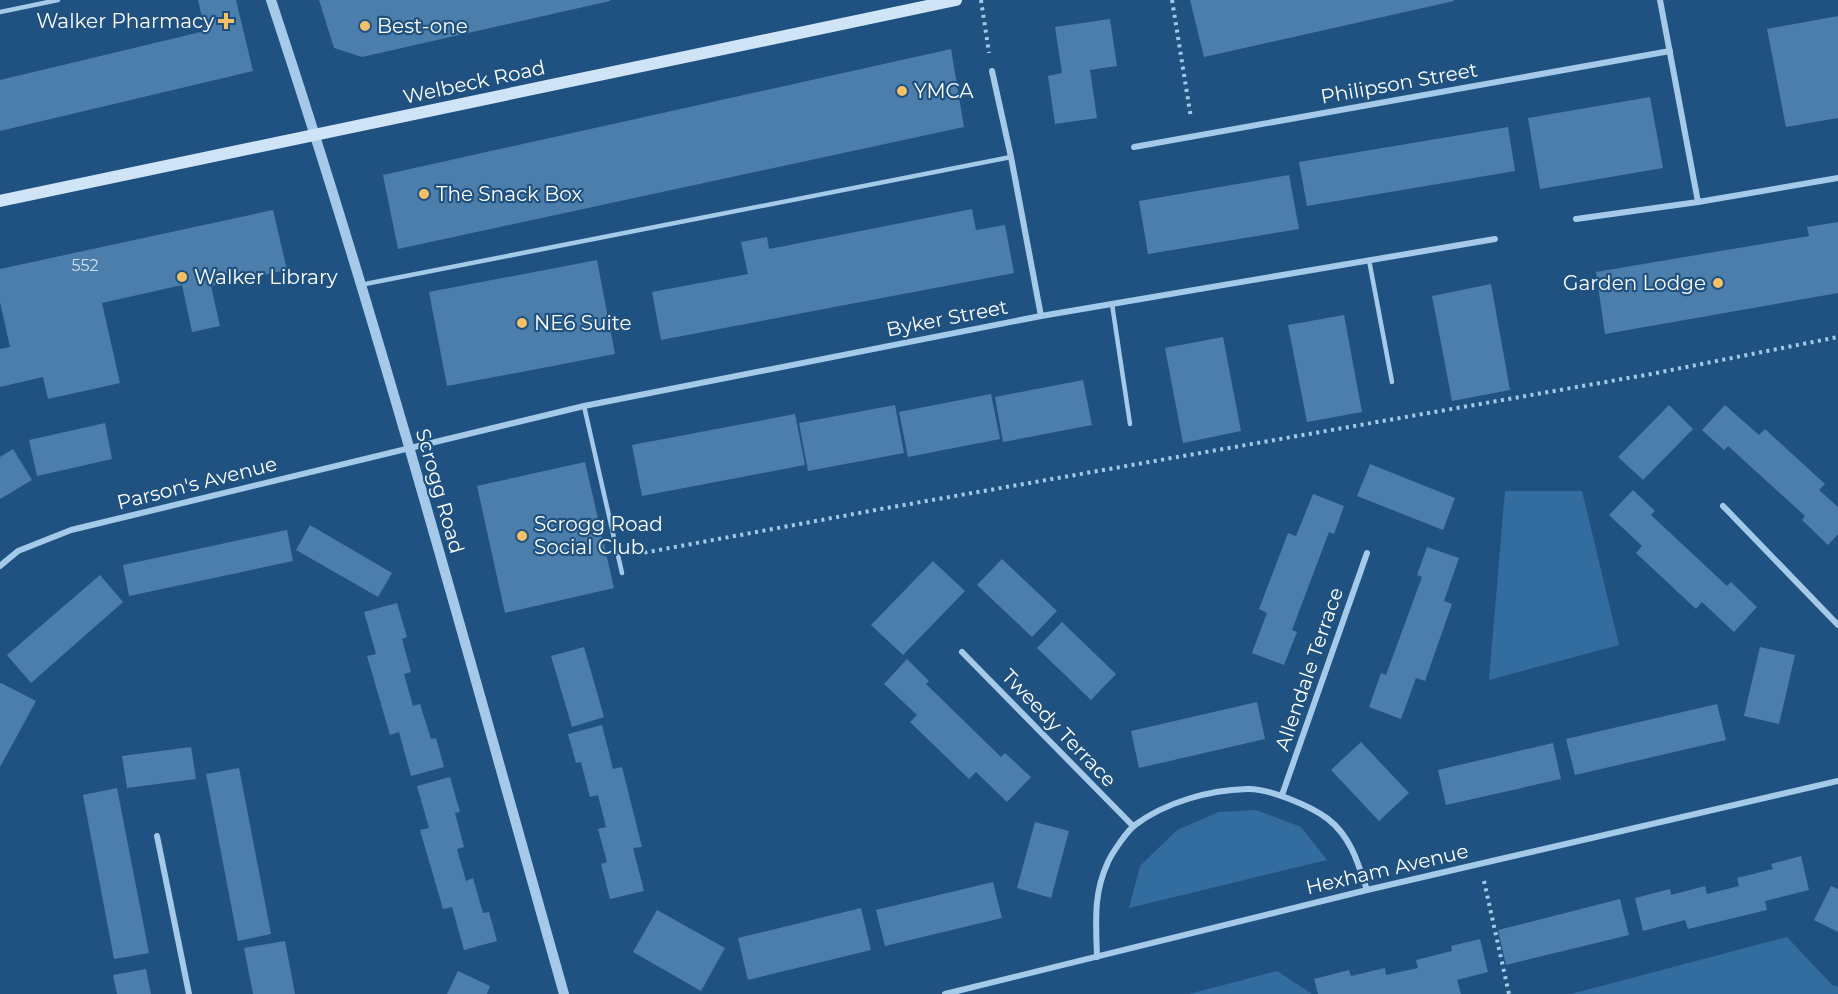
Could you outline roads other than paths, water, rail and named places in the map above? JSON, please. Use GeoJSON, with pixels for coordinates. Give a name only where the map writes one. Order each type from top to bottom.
{"type":"FeatureCollection","features":[{"type":"Feature","properties":{"kind":"main road","name":"Welbeck Road"},"geometry":{"type":"LineString","coordinates":[[0,201],[956,0]]}},
{"type":"Feature","properties":{"kind":"street","name":"Scrogg Road"},"geometry":{"type":"LineString","coordinates":[[271,0],[316,135],[409,448],[564,994]]}},
{"type":"Feature","properties":{"kind":"street"},"geometry":{"type":"LineString","coordinates":[[1660,0],[1698,202]]}},
{"type":"Feature","properties":{"kind":"street","name":"Philipson Street"},"geometry":{"type":"LineString","coordinates":[[1134,147],[1670,51]]}},
{"type":"Feature","properties":{"kind":"street"},"geometry":{"type":"LineString","coordinates":[[992,71],[1041,316]]}},
{"type":"Feature","properties":{"kind":"street"},"geometry":{"type":"LineString","coordinates":[[1576,219],[1698,202],[1838,177]]}},
{"type":"Feature","properties":{"kind":"street","name":"Byker Street"},"geometry":{"type":"LineString","coordinates":[[409,448],[584,405],[1041,316],[1495,239]]}},
{"type":"Feature","properties":{"kind":"street","name":"Parson's Avenue"},"geometry":{"type":"LineString","coordinates":[[0,566],[18,551],[71,530],[409,448]]}},
{"type":"Feature","properties":{"kind":"street"},"geometry":{"type":"LineString","coordinates":[[1723,506],[1838,625]]}},
{"type":"Feature","properties":{"kind":"street","name":"Allendale Terrace"},"geometry":{"type":"LineString","coordinates":[[1282,795],[1367,554]]}},
{"type":"Feature","properties":{"kind":"street","name":"Tweedy Terrace"},"geometry":{"type":"LineString","coordinates":[[962,652],[1133,826]]}},
{"type":"Feature","properties":{"kind":"street","name":"Hexham Avenue"},"geometry":{"type":"LineString","coordinates":[[945,994],[1367,890],[1838,781]]}},
{"type":"Feature","properties":{"kind":"street"},"geometry":{"type":"LineString","coordinates":[[1097,957],[1095,902],[1108,862],[1133,826],[1169,805],[1205,795],[1248,789],[1282,795],[1328,819],[1354,849],[1367,890]]}},
{"type":"Feature","properties":{"kind":"street"},"geometry":{"type":"LineString","coordinates":[[157,836],[189,994]]}},
{"type":"Feature","properties":{"kind":"lane"},"geometry":{"type":"LineString","coordinates":[[0,12],[58,0]]}},
{"type":"Feature","properties":{"kind":"lane"},"geometry":{"type":"LineString","coordinates":[[360,285],[1011,157]]}},
{"type":"Feature","properties":{"kind":"lane"},"geometry":{"type":"LineString","coordinates":[[1369,260],[1392,382]]}},
{"type":"Feature","properties":{"kind":"lane"},"geometry":{"type":"LineString","coordinates":[[1112,304],[1130,424]]}},
{"type":"Feature","properties":{"kind":"lane"},"geometry":{"type":"LineString","coordinates":[[584,405],[622,573]]}},
{"type":"Feature","properties":{"kind":"place","name":"Walker Pharmacy"},"geometry":{"type":"Point","coordinates":[226,21]}},
{"type":"Feature","properties":{"kind":"place","name":"Best-one"},"geometry":{"type":"Point","coordinates":[365,26]}},
{"type":"Feature","properties":{"kind":"place","name":"YMCA"},"geometry":{"type":"Point","coordinates":[902,91]}},
{"type":"Feature","properties":{"kind":"place","name":"The Snack Box"},"geometry":{"type":"Point","coordinates":[424,194]}},
{"type":"Feature","properties":{"kind":"place","name":"Walker Library"},"geometry":{"type":"Point","coordinates":[182,277]}},
{"type":"Feature","properties":{"kind":"place","name":"Garden Lodge"},"geometry":{"type":"Point","coordinates":[1718,283]}},
{"type":"Feature","properties":{"kind":"place","name":"NE6 Suite"},"geometry":{"type":"Point","coordinates":[522,323]}},
{"type":"Feature","properties":{"kind":"place","name":"Scrogg Road Social Club"},"geometry":{"type":"Point","coordinates":[522,536]}}]}
